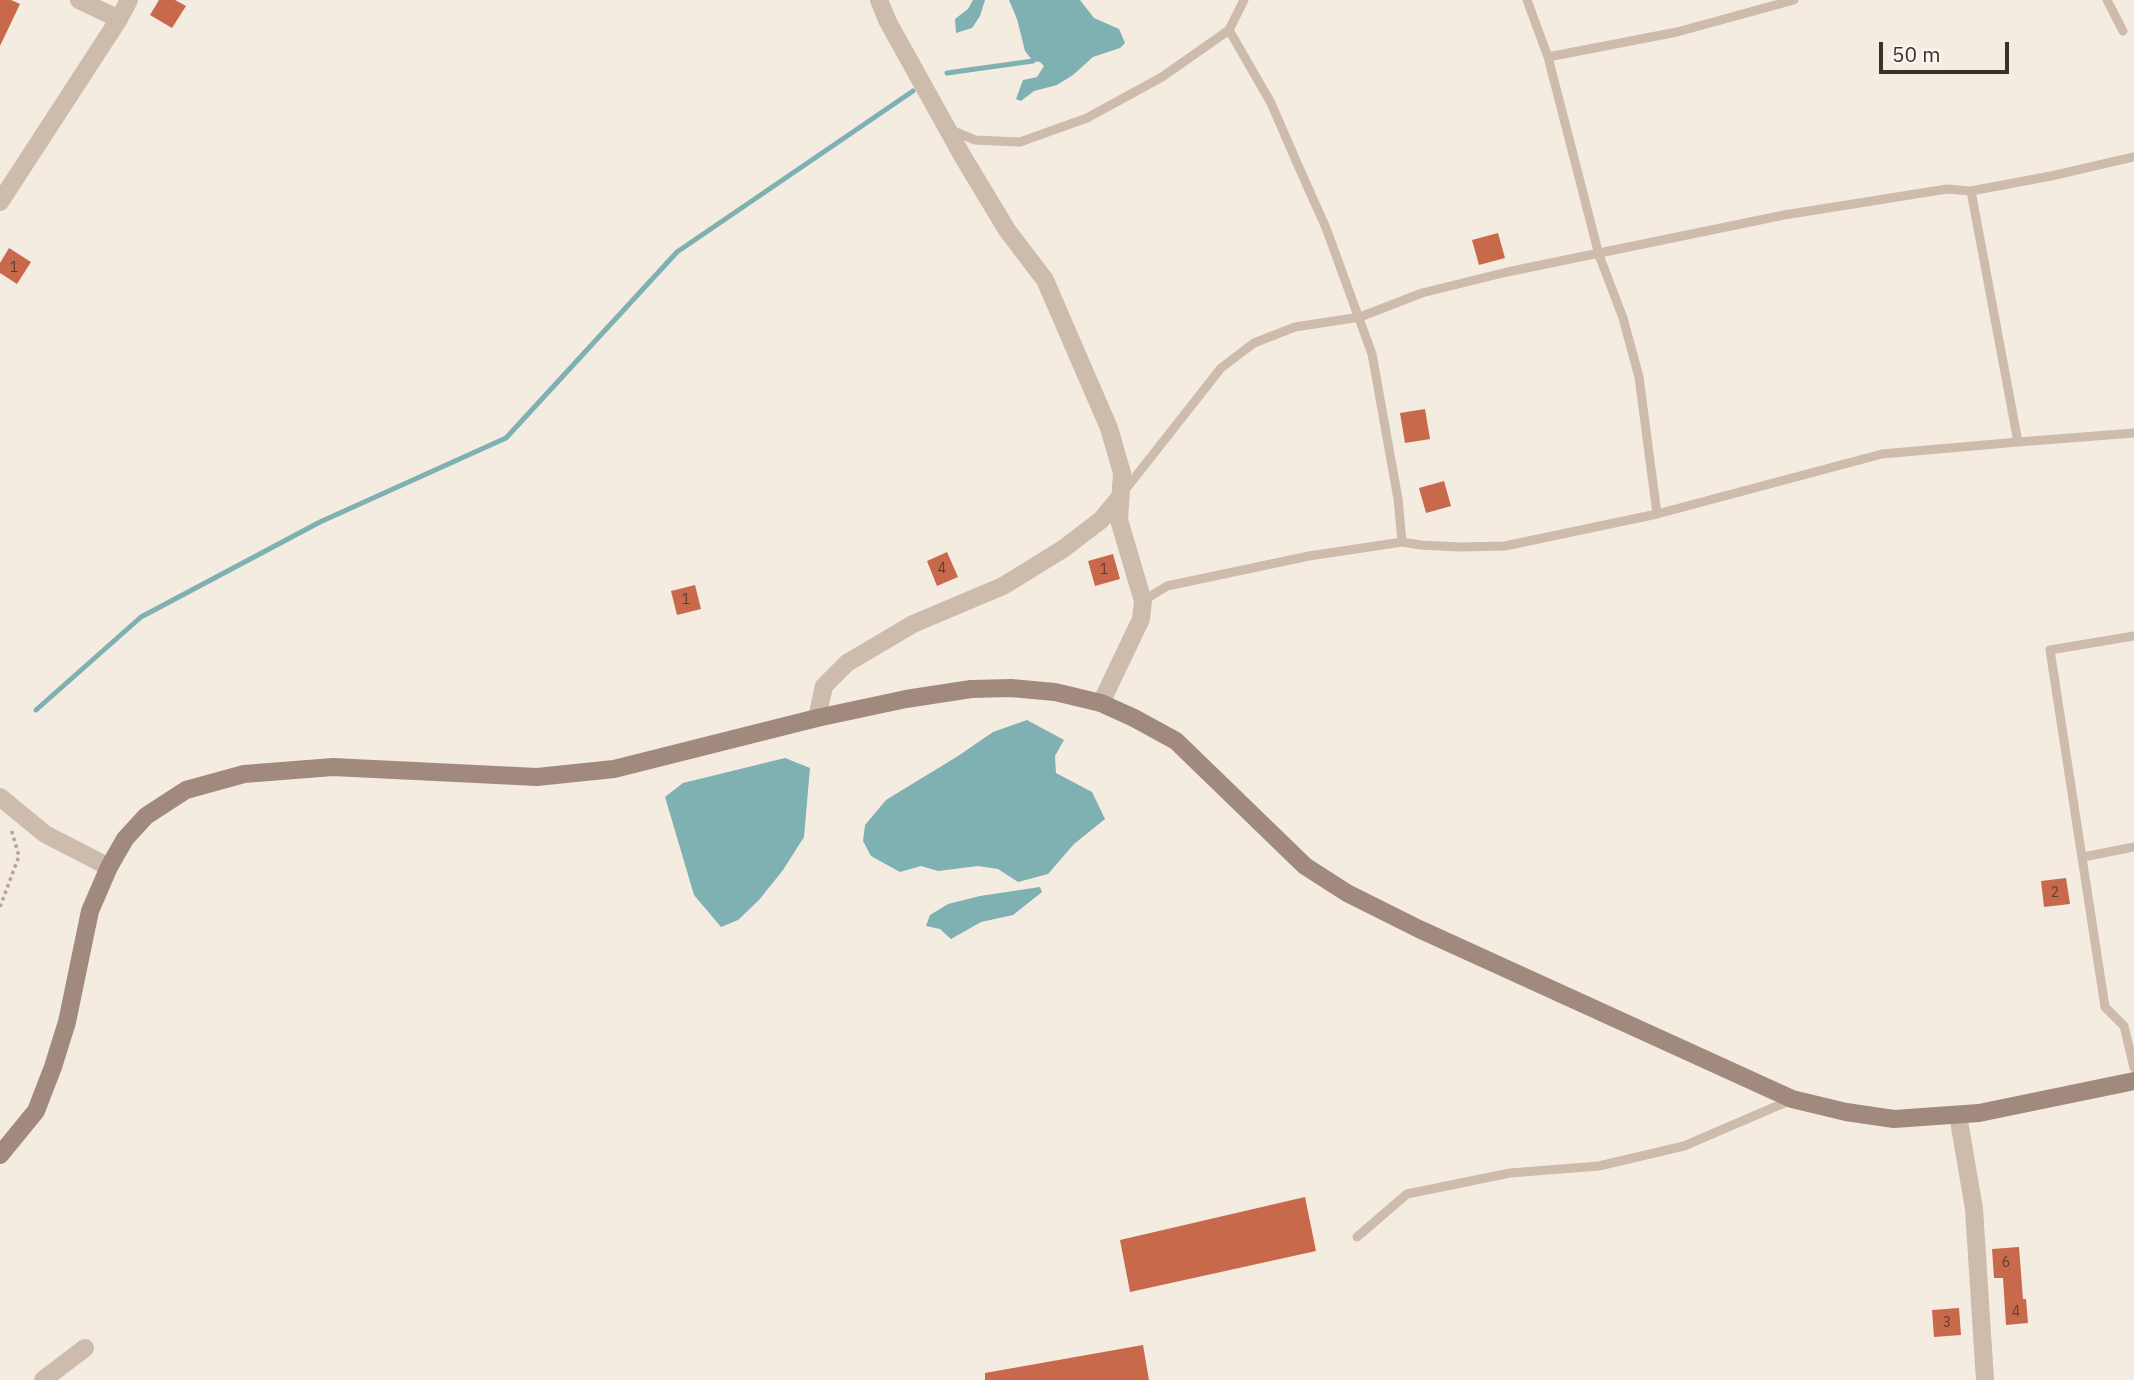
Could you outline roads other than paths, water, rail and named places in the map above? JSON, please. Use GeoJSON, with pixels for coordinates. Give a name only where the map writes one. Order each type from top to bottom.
{"type":"FeatureCollection","features":[{"type":"Feature","properties":{"kind":"main road"},"geometry":{"type":"LineString","coordinates":[[0,1155],[36,1111],[53,1067],[66,1022],[90,911],[109,867],[125,839],[146,816],[186,790],[244,774],[333,767],[537,777],[614,769],[817,718],[906,699],[971,690],[1011,688],[1055,692],[1101,703],[1134,718],[1175,741],[1305,866],[1348,893],[1419,929],[1792,1099],[1846,1112],[1894,1119],[1979,1113],[2134,1081]]}},
{"type":"Feature","properties":{"kind":"street"},"geometry":{"type":"LineString","coordinates":[[79,0],[119,19]]}},
{"type":"Feature","properties":{"kind":"street"},"geometry":{"type":"LineString","coordinates":[[0,204],[129,0]]}},
{"type":"Feature","properties":{"kind":"street"},"geometry":{"type":"LineString","coordinates":[[879,0],[888,22],[963,158],[1007,230],[1045,281],[1109,428],[1122,474],[1119,520],[1143,601],[1140,619],[1101,703]]}},
{"type":"Feature","properties":{"kind":"street"},"geometry":{"type":"LineString","coordinates":[[817,718],[824,686],[847,663],[913,624],[1003,586],[1063,549],[1101,520],[1120,497]]}},
{"type":"Feature","properties":{"kind":"street"},"geometry":{"type":"LineString","coordinates":[[1,798],[46,834],[109,867]]}},
{"type":"Feature","properties":{"kind":"street"},"geometry":{"type":"LineString","coordinates":[[1958,1115],[1974,1209],[1985,1380]]}},
{"type":"Feature","properties":{"kind":"street"},"geometry":{"type":"LineString","coordinates":[[43,1380],[85,1348]]}},
{"type":"Feature","properties":{"kind":"lane"},"geometry":{"type":"LineString","coordinates":[[941,116],[953,132],[964,136],[1020,142],[1087,118],[1162,77],[1229,30],[1244,0]]}},
{"type":"Feature","properties":{"kind":"lane"},"geometry":{"type":"LineString","coordinates":[[1527,0],[1548,57],[1599,255],[1623,318],[1639,377],[1657,514]]}},
{"type":"Feature","properties":{"kind":"lane"},"geometry":{"type":"LineString","coordinates":[[1548,57],[1677,32],[1794,0]]}},
{"type":"Feature","properties":{"kind":"lane"},"geometry":{"type":"LineString","coordinates":[[2108,0],[2123,32]]}},
{"type":"Feature","properties":{"kind":"lane"},"geometry":{"type":"LineString","coordinates":[[1229,30],[1271,103],[1326,228],[1360,317],[1372,354],[1398,499],[1402,542]]}},
{"type":"Feature","properties":{"kind":"lane"},"geometry":{"type":"LineString","coordinates":[[1120,497],[1221,368],[1254,344],[1295,327],[1360,317],[1422,293],[1507,272],[1784,215],[1947,189],[1971,191],[2134,157]]}},
{"type":"Feature","properties":{"kind":"lane"},"geometry":{"type":"LineString","coordinates":[[1971,191],[2018,442]]}},
{"type":"Feature","properties":{"kind":"lane"},"geometry":{"type":"LineString","coordinates":[[1143,601],[1167,586],[1308,556],[1402,542],[1447,547],[1505,546],[1657,514],[1882,454],[2134,433]]}},
{"type":"Feature","properties":{"kind":"lane"},"geometry":{"type":"LineString","coordinates":[[2134,636],[2050,650],[2105,1007],[2124,1026],[2134,1068]]}},
{"type":"Feature","properties":{"kind":"lane"},"geometry":{"type":"LineString","coordinates":[[2083,857],[2134,847]]}},
{"type":"Feature","properties":{"kind":"lane"},"geometry":{"type":"LineString","coordinates":[[1357,1237],[1407,1194],[1510,1173],[1599,1166],[1684,1146],[1792,1099]]}},
{"type":"Feature","properties":{"kind":"water"},"geometry":{"type":"Polygon","coordinates":[[[973,0],[985,0],[980,16],[972,28],[956,33],[955,19],[968,9],[973,0]]]}},
{"type":"Feature","properties":{"kind":"water"},"geometry":{"type":"Polygon","coordinates":[[[1009,0],[1080,0],[1094,18],[1119,29],[1125,43],[1120,48],[1093,57],[1057,85],[1034,91],[1021,101],[1016,99],[1023,80],[1037,77],[1044,66],[1033,61],[1025,51],[1009,0]]]}},
{"type":"Feature","properties":{"kind":"water"},"geometry":{"type":"Polygon","coordinates":[[[1027,720],[1064,740],[1055,756],[1056,773],[1092,792],[1105,819],[1074,844],[1048,874],[1018,882],[998,869],[978,866],[938,871],[921,866],[900,872],[871,856],[863,841],[865,825],[886,800],[993,732],[1027,720]]]}},
{"type":"Feature","properties":{"kind":"water"},"geometry":{"type":"Polygon","coordinates":[[[785,758],[810,768],[804,837],[759,900],[738,920],[721,927],[694,895],[665,797],[683,783],[785,758]]]}},
{"type":"Feature","properties":{"kind":"water"},"geometry":{"type":"Polygon","coordinates":[[[1040,887],[1042,892],[1013,915],[981,922],[951,939],[940,929],[926,926],[930,915],[948,904],[1040,887]]]}},
{"type":"Feature","properties":{"kind":"waterway"},"geometry":{"type":"LineString","coordinates":[[947,73],[1033,61]]}},
{"type":"Feature","properties":{"kind":"waterway"},"geometry":{"type":"LineString","coordinates":[[36,710],[141,617],[320,522],[506,438],[677,252],[913,91]]}}]}
